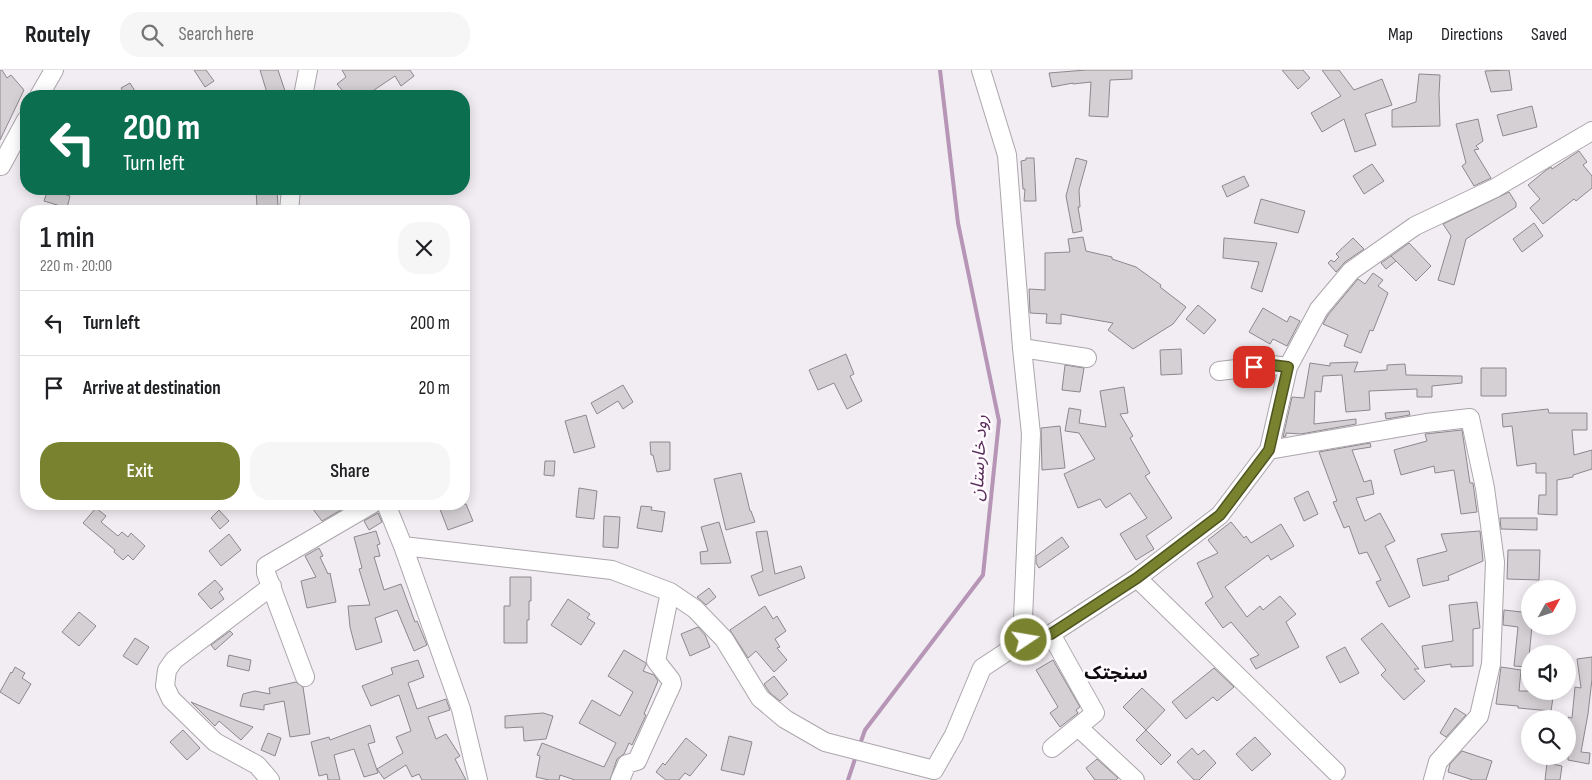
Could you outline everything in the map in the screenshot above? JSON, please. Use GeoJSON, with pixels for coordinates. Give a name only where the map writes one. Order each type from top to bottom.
{"type":"FeatureCollection","features":[{"type":"Feature","properties":{"kind":"street"},"geometry":{"type":"LineString","coordinates":[[42,90],[54,70]]}},
{"type":"Feature","properties":{"kind":"street"},"geometry":{"type":"LineString","coordinates":[[304,90],[308,70]]}},
{"type":"Feature","properties":{"kind":"street"},"geometry":{"type":"LineString","coordinates":[[981,70],[1007,155],[1022,348],[1031,434],[1023,619],[1026,640]]}},
{"type":"Feature","properties":{"kind":"street"},"geometry":{"type":"LineString","coordinates":[[1,166],[20,131]]}},
{"type":"Feature","properties":{"kind":"street"},"geometry":{"type":"LineString","coordinates":[[403,546],[612,570],[670,592],[695,609],[724,639],[760,698],[785,719],[825,742],[934,770],[954,735],[982,668],[1026,640],[1051,634],[1137,578],[1220,515],[1269,450],[1288,367],[1318,309],[1351,271],[1415,226],[1495,188],[1592,131]]}},
{"type":"Feature","properties":{"kind":"street"},"geometry":{"type":"LineString","coordinates":[[1022,348],[1087,358]]}},
{"type":"Feature","properties":{"kind":"street"},"geometry":{"type":"LineString","coordinates":[[1219,371],[1272,365],[1288,367]]}},
{"type":"Feature","properties":{"kind":"street"},"geometry":{"type":"LineString","coordinates":[[1269,450],[1426,423],[1470,418],[1485,488],[1495,562],[1491,664],[1479,716],[1438,762],[1433,780]]}},
{"type":"Feature","properties":{"kind":"street"},"geometry":{"type":"LineString","coordinates":[[305,677],[266,573],[266,566],[362,510]]}},
{"type":"Feature","properties":{"kind":"street"},"geometry":{"type":"LineString","coordinates":[[388,510],[461,709],[478,780]]}},
{"type":"Feature","properties":{"kind":"street"},"geometry":{"type":"LineString","coordinates":[[1137,578],[1336,772]]}},
{"type":"Feature","properties":{"kind":"street"},"geometry":{"type":"LineString","coordinates":[[270,780],[257,765],[215,742],[171,699],[165,686],[167,670],[174,660],[272,586]]}},
{"type":"Feature","properties":{"kind":"street"},"geometry":{"type":"LineString","coordinates":[[620,780],[627,764],[637,761],[672,684],[656,661],[670,592]]}},
{"type":"Feature","properties":{"kind":"street"},"geometry":{"type":"LineString","coordinates":[[1051,634],[1095,713],[1052,748]]}},
{"type":"Feature","properties":{"kind":"street"},"geometry":{"type":"LineString","coordinates":[[1078,728],[1135,780]]}},
{"type":"Feature","properties":{"kind":"building"},"geometry":{"type":"Polygon","coordinates":[[[0,70],[2,70],[7,78],[11,75],[24,90],[20,90],[20,98],[0,140],[0,70]]]}},
{"type":"Feature","properties":{"kind":"building"},"geometry":{"type":"Polygon","coordinates":[[[194,70],[206,70],[214,81],[205,87],[194,70]]]}},
{"type":"Feature","properties":{"kind":"building"},"geometry":{"type":"Polygon","coordinates":[[[260,70],[278,70],[285,90],[266,90],[260,70]]]}},
{"type":"Feature","properties":{"kind":"building"},"geometry":{"type":"Polygon","coordinates":[[[342,70],[410,70],[414,76],[401,86],[395,76],[374,90],[342,90],[337,84],[346,77],[342,70]]]}},
{"type":"Feature","properties":{"kind":"building"},"geometry":{"type":"Polygon","coordinates":[[[1086,70],[1132,70],[1132,79],[1110,80],[1108,117],[1089,116],[1091,82],[1052,87],[1049,73],[1086,70]]]}},
{"type":"Feature","properties":{"kind":"building"},"geometry":{"type":"Polygon","coordinates":[[[1282,70],[1303,70],[1310,78],[1298,89],[1282,70]]]}},
{"type":"Feature","properties":{"kind":"building"},"geometry":{"type":"Polygon","coordinates":[[[1322,70],[1339,70],[1354,90],[1382,79],[1392,105],[1365,114],[1376,145],[1355,152],[1344,119],[1322,132],[1311,113],[1341,96],[1322,70]]]}},
{"type":"Feature","properties":{"kind":"building"},"geometry":{"type":"Polygon","coordinates":[[[1509,70],[1512,90],[1491,92],[1485,71],[1509,70]]]}},
{"type":"Feature","properties":{"kind":"building"},"geometry":{"type":"Polygon","coordinates":[[[1419,74],[1440,75],[1440,126],[1392,127],[1392,110],[1416,102],[1419,74]]]}},
{"type":"Feature","properties":{"kind":"building"},"geometry":{"type":"Polygon","coordinates":[[[130,83],[134,90],[122,90],[121,88],[130,83]]]}},
{"type":"Feature","properties":{"kind":"building"},"geometry":{"type":"Polygon","coordinates":[[[1532,106],[1537,127],[1503,136],[1497,115],[1532,106]]]}},
{"type":"Feature","properties":{"kind":"building"},"geometry":{"type":"Polygon","coordinates":[[[1478,119],[1483,141],[1476,146],[1479,149],[1474,150],[1491,178],[1474,186],[1462,166],[1466,163],[1456,124],[1478,119]]]}},
{"type":"Feature","properties":{"kind":"building"},"geometry":{"type":"Polygon","coordinates":[[[1579,151],[1587,162],[1583,165],[1592,176],[1592,188],[1576,201],[1574,199],[1543,224],[1530,208],[1540,199],[1528,185],[1551,167],[1552,169],[1579,151]]]}},
{"type":"Feature","properties":{"kind":"building"},"geometry":{"type":"Polygon","coordinates":[[[1026,158],[1034,158],[1036,201],[1024,201],[1025,189],[1023,189],[1021,161],[1026,160],[1026,158]]]}},
{"type":"Feature","properties":{"kind":"building"},"geometry":{"type":"Polygon","coordinates":[[[1076,158],[1087,161],[1079,190],[1080,207],[1078,207],[1082,231],[1073,233],[1066,196],[1076,158]]]}},
{"type":"Feature","properties":{"kind":"building"},"geometry":{"type":"Polygon","coordinates":[[[1372,164],[1384,181],[1364,194],[1353,176],[1372,164]]]}},
{"type":"Feature","properties":{"kind":"building"},"geometry":{"type":"Polygon","coordinates":[[[1244,176],[1249,186],[1227,197],[1222,186],[1244,176]]]}},
{"type":"Feature","properties":{"kind":"building"},"geometry":{"type":"Polygon","coordinates":[[[1509,192],[1516,203],[1516,207],[1466,239],[1454,285],[1438,280],[1451,236],[1443,224],[1509,192]]]}},
{"type":"Feature","properties":{"kind":"building"},"geometry":{"type":"Polygon","coordinates":[[[46,195],[70,196],[68,205],[57,205],[44,201],[46,195]]]}},
{"type":"Feature","properties":{"kind":"building"},"geometry":{"type":"Polygon","coordinates":[[[256,195],[277,195],[278,205],[257,205],[256,195]]]}},
{"type":"Feature","properties":{"kind":"building"},"geometry":{"type":"Polygon","coordinates":[[[1261,199],[1305,211],[1298,233],[1254,223],[1261,199]]]}},
{"type":"Feature","properties":{"kind":"building"},"geometry":{"type":"Polygon","coordinates":[[[1534,223],[1543,236],[1522,252],[1513,239],[1534,223]]]}},
{"type":"Feature","properties":{"kind":"building"},"geometry":{"type":"Polygon","coordinates":[[[1083,237],[1086,251],[1112,257],[1112,259],[1136,267],[1161,285],[1160,287],[1186,307],[1173,324],[1133,349],[1108,330],[1113,323],[1061,314],[1061,324],[1046,323],[1047,314],[1030,313],[1029,289],[1045,290],[1045,253],[1070,252],[1068,239],[1083,237]]]}},
{"type":"Feature","properties":{"kind":"building"},"geometry":{"type":"Polygon","coordinates":[[[1224,238],[1277,243],[1262,292],[1251,288],[1259,262],[1223,258],[1224,238]]]}},
{"type":"Feature","properties":{"kind":"building"},"geometry":{"type":"Polygon","coordinates":[[[1353,238],[1364,249],[1345,262],[1336,272],[1328,263],[1331,260],[1334,262],[1339,257],[1336,254],[1353,238]]]}},
{"type":"Feature","properties":{"kind":"building"},"geometry":{"type":"Polygon","coordinates":[[[1409,243],[1431,266],[1416,281],[1391,256],[1409,243]]]}},
{"type":"Feature","properties":{"kind":"building"},"geometry":{"type":"Polygon","coordinates":[[[1391,256],[1396,261],[1386,269],[1381,263],[1391,256]]]}},
{"type":"Feature","properties":{"kind":"building"},"geometry":{"type":"Polygon","coordinates":[[[1373,273],[1383,280],[1378,286],[1388,293],[1373,331],[1370,330],[1361,353],[1344,346],[1348,335],[1323,324],[1328,315],[1358,279],[1365,284],[1373,273]]]}},
{"type":"Feature","properties":{"kind":"building"},"geometry":{"type":"Polygon","coordinates":[[[1198,305],[1216,320],[1204,334],[1186,319],[1198,305]]]}},
{"type":"Feature","properties":{"kind":"building"},"geometry":{"type":"Polygon","coordinates":[[[1263,308],[1287,322],[1290,316],[1300,321],[1287,346],[1273,339],[1270,344],[1249,332],[1263,308]]]}},
{"type":"Feature","properties":{"kind":"building"},"geometry":{"type":"Polygon","coordinates":[[[1181,349],[1182,374],[1161,375],[1160,350],[1181,349]]]}},
{"type":"Feature","properties":{"kind":"building"},"geometry":{"type":"Polygon","coordinates":[[[846,354],[854,374],[850,376],[862,401],[847,409],[834,383],[818,390],[809,370],[846,354]]]}},
{"type":"Feature","properties":{"kind":"building"},"geometry":{"type":"Polygon","coordinates":[[[1358,362],[1354,372],[1387,370],[1387,365],[1405,364],[1406,375],[1462,376],[1462,383],[1432,386],[1432,397],[1417,397],[1417,389],[1369,391],[1370,410],[1346,412],[1342,375],[1323,376],[1321,392],[1315,391],[1314,424],[1356,419],[1356,424],[1301,434],[1286,433],[1286,436],[1283,437],[1292,397],[1304,398],[1310,363],[1330,366],[1330,363],[1358,362]]]}},
{"type":"Feature","properties":{"kind":"building"},"geometry":{"type":"Polygon","coordinates":[[[1065,365],[1084,368],[1080,392],[1062,390],[1065,365]]]}},
{"type":"Feature","properties":{"kind":"building"},"geometry":{"type":"Polygon","coordinates":[[[1481,368],[1506,368],[1506,396],[1481,396],[1481,368]]]}},
{"type":"Feature","properties":{"kind":"building"},"geometry":{"type":"Polygon","coordinates":[[[623,385],[633,402],[623,409],[618,401],[597,414],[591,403],[623,385]]]}},
{"type":"Feature","properties":{"kind":"building"},"geometry":{"type":"Polygon","coordinates":[[[1124,387],[1128,413],[1120,414],[1133,436],[1130,438],[1150,473],[1145,476],[1172,518],[1146,536],[1154,549],[1136,560],[1120,534],[1147,518],[1130,493],[1106,508],[1100,499],[1078,508],[1064,474],[1095,459],[1079,433],[1065,431],[1069,408],[1081,410],[1079,423],[1106,427],[1100,391],[1124,387]]]}},
{"type":"Feature","properties":{"kind":"building"},"geometry":{"type":"Polygon","coordinates":[[[1548,409],[1549,413],[1587,413],[1587,430],[1572,430],[1574,455],[1592,450],[1592,469],[1573,475],[1573,477],[1557,480],[1557,515],[1538,514],[1539,495],[1546,495],[1546,473],[1536,473],[1536,463],[1517,466],[1512,426],[1503,427],[1502,414],[1548,409]]]}},
{"type":"Feature","properties":{"kind":"building"},"geometry":{"type":"Polygon","coordinates":[[[1409,411],[1410,415],[1386,419],[1385,413],[1409,411]]]}},
{"type":"Feature","properties":{"kind":"building"},"geometry":{"type":"Polygon","coordinates":[[[586,415],[595,447],[574,453],[565,421],[586,415]]]}},
{"type":"Feature","properties":{"kind":"building"},"geometry":{"type":"Polygon","coordinates":[[[1060,426],[1065,468],[1042,470],[1041,428],[1060,426]]]}},
{"type":"Feature","properties":{"kind":"building"},"geometry":{"type":"Polygon","coordinates":[[[1462,430],[1470,483],[1473,483],[1477,512],[1461,514],[1454,470],[1435,473],[1434,466],[1401,475],[1394,450],[1427,441],[1425,434],[1462,430]]]}},
{"type":"Feature","properties":{"kind":"building"},"geometry":{"type":"Polygon","coordinates":[[[650,442],[670,442],[670,470],[657,472],[653,455],[651,455],[650,442]]]}},
{"type":"Feature","properties":{"kind":"building"},"geometry":{"type":"Polygon","coordinates":[[[1370,443],[1371,447],[1352,450],[1364,482],[1371,480],[1374,494],[1356,498],[1365,521],[1380,513],[1395,541],[1385,546],[1410,597],[1389,607],[1376,582],[1381,580],[1367,552],[1359,554],[1349,526],[1344,528],[1333,502],[1337,501],[1319,452],[1370,443]]]}},
{"type":"Feature","properties":{"kind":"building"},"geometry":{"type":"Polygon","coordinates":[[[545,461],[555,461],[554,476],[544,475],[545,461]]]}},
{"type":"Feature","properties":{"kind":"building"},"geometry":{"type":"Polygon","coordinates":[[[741,473],[750,511],[755,522],[726,530],[714,479],[741,473]]]}},
{"type":"Feature","properties":{"kind":"building"},"geometry":{"type":"Polygon","coordinates":[[[579,488],[597,491],[594,519],[576,517],[579,488]]]}},
{"type":"Feature","properties":{"kind":"building"},"geometry":{"type":"Polygon","coordinates":[[[1308,491],[1318,514],[1304,521],[1294,498],[1308,491]]]}},
{"type":"Feature","properties":{"kind":"building"},"geometry":{"type":"Polygon","coordinates":[[[641,506],[652,507],[651,510],[665,512],[662,532],[637,528],[641,506]]]}},
{"type":"Feature","properties":{"kind":"building"},"geometry":{"type":"Polygon","coordinates":[[[94,510],[98,510],[106,516],[101,522],[118,536],[122,532],[128,537],[131,533],[145,546],[133,560],[128,555],[123,560],[114,552],[115,550],[83,523],[94,510]]]}},
{"type":"Feature","properties":{"kind":"building"},"geometry":{"type":"Polygon","coordinates":[[[219,510],[229,521],[220,529],[211,518],[219,510]]]}},
{"type":"Feature","properties":{"kind":"building"},"geometry":{"type":"Polygon","coordinates":[[[314,510],[341,510],[322,521],[314,510]]]}},
{"type":"Feature","properties":{"kind":"building"},"geometry":{"type":"Polygon","coordinates":[[[440,510],[468,510],[473,521],[448,530],[440,510]]]}},
{"type":"Feature","properties":{"kind":"building"},"geometry":{"type":"Polygon","coordinates":[[[378,513],[382,522],[369,530],[364,521],[378,513]]]}},
{"type":"Feature","properties":{"kind":"building"},"geometry":{"type":"Polygon","coordinates":[[[604,516],[620,517],[618,548],[603,547],[604,516]]]}},
{"type":"Feature","properties":{"kind":"building"},"geometry":{"type":"Polygon","coordinates":[[[1500,518],[1537,518],[1537,530],[1501,529],[1500,518]]]}},
{"type":"Feature","properties":{"kind":"building"},"geometry":{"type":"Polygon","coordinates":[[[719,522],[731,563],[701,564],[700,552],[708,551],[701,527],[719,522]]]}},
{"type":"Feature","properties":{"kind":"building"},"geometry":{"type":"Polygon","coordinates":[[[1231,522],[1244,538],[1246,536],[1251,543],[1281,524],[1294,546],[1271,560],[1268,555],[1225,587],[1247,617],[1260,606],[1263,610],[1280,596],[1296,614],[1286,622],[1299,647],[1256,669],[1250,659],[1259,655],[1231,622],[1223,628],[1205,603],[1213,597],[1197,563],[1218,553],[1208,540],[1231,522]]]}},
{"type":"Feature","properties":{"kind":"building"},"geometry":{"type":"Polygon","coordinates":[[[376,531],[380,544],[377,545],[380,556],[374,557],[384,590],[401,584],[415,622],[417,621],[427,645],[414,651],[397,610],[375,618],[382,642],[356,650],[350,627],[348,606],[370,605],[359,569],[362,568],[354,537],[376,531]]]}},
{"type":"Feature","properties":{"kind":"building"},"geometry":{"type":"Polygon","coordinates":[[[767,531],[775,574],[801,566],[805,578],[759,596],[751,576],[763,571],[756,532],[767,531]]]}},
{"type":"Feature","properties":{"kind":"building"},"geometry":{"type":"Polygon","coordinates":[[[1480,531],[1483,561],[1448,576],[1449,580],[1423,586],[1417,559],[1447,551],[1441,534],[1480,531]]]}},
{"type":"Feature","properties":{"kind":"building"},"geometry":{"type":"Polygon","coordinates":[[[229,534],[241,550],[221,566],[209,551],[229,534]]]}},
{"type":"Feature","properties":{"kind":"building"},"geometry":{"type":"Polygon","coordinates":[[[1062,537],[1069,547],[1039,568],[1036,563],[1036,556],[1062,537]]]}},
{"type":"Feature","properties":{"kind":"building"},"geometry":{"type":"Polygon","coordinates":[[[319,548],[323,556],[320,557],[328,574],[330,573],[336,602],[307,608],[301,581],[316,577],[305,556],[319,548]]]}},
{"type":"Feature","properties":{"kind":"building"},"geometry":{"type":"Polygon","coordinates":[[[1508,550],[1540,550],[1539,580],[1507,579],[1508,550]]]}},
{"type":"Feature","properties":{"kind":"building"},"geometry":{"type":"Polygon","coordinates":[[[510,577],[531,577],[527,643],[504,643],[504,606],[510,606],[510,577]]]}},
{"type":"Feature","properties":{"kind":"building"},"geometry":{"type":"Polygon","coordinates":[[[215,580],[223,589],[219,592],[224,599],[211,609],[198,594],[215,580]]]}},
{"type":"Feature","properties":{"kind":"building"},"geometry":{"type":"Polygon","coordinates":[[[709,588],[716,597],[706,605],[697,597],[709,588]]]}},
{"type":"Feature","properties":{"kind":"building"},"geometry":{"type":"Polygon","coordinates":[[[568,599],[590,614],[587,618],[595,623],[581,645],[551,625],[568,599]]]}},
{"type":"Feature","properties":{"kind":"building"},"geometry":{"type":"Polygon","coordinates":[[[1477,602],[1480,628],[1473,629],[1473,666],[1451,667],[1451,664],[1425,668],[1422,646],[1453,641],[1449,605],[1477,602]]]}},
{"type":"Feature","properties":{"kind":"building"},"geometry":{"type":"Polygon","coordinates":[[[765,606],[773,619],[777,616],[786,631],[775,639],[780,647],[777,648],[787,660],[774,672],[756,651],[748,658],[730,630],[765,606]]]}},
{"type":"Feature","properties":{"kind":"building"},"geometry":{"type":"Polygon","coordinates":[[[1504,610],[1521,612],[1521,635],[1531,635],[1530,645],[1521,645],[1521,666],[1514,666],[1518,627],[1503,625],[1504,610]]]}},
{"type":"Feature","properties":{"kind":"building"},"geometry":{"type":"Polygon","coordinates":[[[79,612],[96,626],[79,646],[62,632],[79,612]]]}},
{"type":"Feature","properties":{"kind":"building"},"geometry":{"type":"Polygon","coordinates":[[[1382,623],[1419,669],[1414,669],[1425,681],[1404,700],[1381,675],[1386,670],[1361,639],[1382,623]]]}},
{"type":"Feature","properties":{"kind":"building"},"geometry":{"type":"Polygon","coordinates":[[[698,627],[705,635],[710,647],[690,656],[681,634],[698,627]]]}},
{"type":"Feature","properties":{"kind":"building"},"geometry":{"type":"Polygon","coordinates":[[[230,631],[233,634],[215,650],[211,645],[230,631]]]}},
{"type":"Feature","properties":{"kind":"building"},"geometry":{"type":"Polygon","coordinates":[[[135,638],[149,647],[137,665],[123,656],[135,638]]]}},
{"type":"Feature","properties":{"kind":"building"},"geometry":{"type":"Polygon","coordinates":[[[1345,647],[1359,673],[1340,683],[1326,657],[1345,647]]]}},
{"type":"Feature","properties":{"kind":"building"},"geometry":{"type":"Polygon","coordinates":[[[624,650],[646,663],[643,671],[654,675],[658,681],[644,714],[646,715],[632,745],[629,743],[624,754],[617,759],[610,780],[575,780],[560,775],[559,780],[536,777],[540,756],[537,755],[542,743],[604,767],[616,743],[579,723],[592,700],[620,716],[633,692],[608,676],[624,650]]]}},
{"type":"Feature","properties":{"kind":"building"},"geometry":{"type":"Polygon","coordinates":[[[229,655],[251,660],[249,671],[227,666],[229,655]]]}},
{"type":"Feature","properties":{"kind":"building"},"geometry":{"type":"Polygon","coordinates":[[[1592,657],[1592,679],[1588,714],[1581,752],[1590,753],[1589,764],[1576,762],[1576,710],[1573,710],[1574,700],[1576,700],[1576,687],[1581,688],[1577,659],[1592,657]]]}},
{"type":"Feature","properties":{"kind":"building"},"geometry":{"type":"Polygon","coordinates":[[[418,660],[424,677],[408,683],[417,709],[446,699],[450,710],[428,717],[436,739],[446,734],[460,756],[455,759],[466,780],[422,780],[419,774],[412,777],[406,765],[384,779],[377,769],[403,753],[396,737],[411,731],[399,695],[371,706],[362,686],[393,674],[391,668],[418,660]]]}},
{"type":"Feature","properties":{"kind":"building"},"geometry":{"type":"Polygon","coordinates":[[[1053,660],[1080,707],[1076,710],[1078,713],[1060,727],[1050,713],[1058,707],[1036,670],[1053,660]]]}},
{"type":"Feature","properties":{"kind":"building"},"geometry":{"type":"Polygon","coordinates":[[[15,667],[25,673],[22,678],[31,684],[19,704],[0,692],[15,667]]]}},
{"type":"Feature","properties":{"kind":"building"},"geometry":{"type":"Polygon","coordinates":[[[1501,667],[1521,670],[1519,691],[1521,691],[1521,700],[1553,700],[1551,710],[1518,708],[1518,706],[1496,704],[1501,667]]]}},
{"type":"Feature","properties":{"kind":"building"},"geometry":{"type":"Polygon","coordinates":[[[1214,668],[1234,687],[1217,701],[1213,697],[1186,719],[1172,702],[1214,668]]]}},
{"type":"Feature","properties":{"kind":"building"},"geometry":{"type":"Polygon","coordinates":[[[774,676],[788,694],[780,701],[770,693],[764,684],[774,676]]]}},
{"type":"Feature","properties":{"kind":"building"},"geometry":{"type":"Polygon","coordinates":[[[296,682],[303,687],[310,734],[290,737],[284,701],[264,705],[264,710],[240,706],[243,694],[255,691],[270,694],[269,688],[296,682]]]}},
{"type":"Feature","properties":{"kind":"building"},"geometry":{"type":"Polygon","coordinates":[[[1142,688],[1165,710],[1146,730],[1123,707],[1142,688]]]}},
{"type":"Feature","properties":{"kind":"building"},"geometry":{"type":"Polygon","coordinates":[[[191,702],[253,727],[241,740],[219,721],[215,726],[191,702]]]}},
{"type":"Feature","properties":{"kind":"building"},"geometry":{"type":"Polygon","coordinates":[[[1455,708],[1466,715],[1446,737],[1440,733],[1455,708]]]}},
{"type":"Feature","properties":{"kind":"building"},"geometry":{"type":"Polygon","coordinates":[[[543,713],[553,716],[546,739],[524,741],[523,727],[505,728],[505,716],[543,713]]]}},
{"type":"Feature","properties":{"kind":"building"},"geometry":{"type":"Polygon","coordinates":[[[370,725],[375,742],[368,744],[378,773],[364,777],[354,749],[334,755],[340,780],[328,780],[327,774],[319,776],[311,742],[329,737],[330,740],[370,725]]]}},
{"type":"Feature","properties":{"kind":"building"},"geometry":{"type":"Polygon","coordinates":[[[183,730],[200,748],[187,760],[170,742],[183,730]]]}},
{"type":"Feature","properties":{"kind":"building"},"geometry":{"type":"Polygon","coordinates":[[[1146,730],[1171,755],[1161,765],[1136,740],[1146,730]]]}},
{"type":"Feature","properties":{"kind":"building"},"geometry":{"type":"Polygon","coordinates":[[[268,733],[281,738],[275,756],[261,750],[268,733]]]}},
{"type":"Feature","properties":{"kind":"building"},"geometry":{"type":"Polygon","coordinates":[[[729,736],[752,742],[744,775],[721,770],[729,736]]]}},
{"type":"Feature","properties":{"kind":"building"},"geometry":{"type":"Polygon","coordinates":[[[1255,737],[1271,754],[1252,771],[1236,754],[1255,737]]]}},
{"type":"Feature","properties":{"kind":"building"},"geometry":{"type":"Polygon","coordinates":[[[686,738],[707,755],[690,776],[685,773],[679,780],[666,780],[656,772],[663,763],[665,765],[686,738]]]}},
{"type":"Feature","properties":{"kind":"building"},"geometry":{"type":"Polygon","coordinates":[[[1192,748],[1198,755],[1204,750],[1216,763],[1199,780],[1194,780],[1177,762],[1192,748]]]}},
{"type":"Feature","properties":{"kind":"building"},"geometry":{"type":"Polygon","coordinates":[[[1462,751],[1492,761],[1486,780],[1473,780],[1448,772],[1450,764],[1462,751]]]}},
{"type":"Feature","properties":{"kind":"building"},"geometry":{"type":"Polygon","coordinates":[[[1097,759],[1118,778],[1116,780],[1095,780],[1086,768],[1097,759]]]}},
{"type":"Feature","properties":{"kind":"building"},"geometry":{"type":"Polygon","coordinates":[[[1547,765],[1562,766],[1560,780],[1545,780],[1547,765]]]}},
{"type":"Feature","properties":{"kind":"waterway","name":"رود خارستان"},"geometry":{"type":"LineString","coordinates":[[859,747],[865,730],[983,575],[999,421],[958,223],[940,70]]}},
{"type":"Feature","properties":{"kind":"waterway","name":"رود خارستان"},"geometry":{"type":"LineString","coordinates":[[848,780],[856,756]]}},
{"type":"Feature","properties":{"kind":"district","name":"سنجتک"},"geometry":{"type":"Point","coordinates":[1116,673]}},
{"type":"Feature","properties":{"kind":"route"},"geometry":{"type":"LineString","coordinates":[[1026,640],[1051,634],[1137,578],[1220,515],[1269,450],[1288,367],[1272,365],[1254,367]]}}]}
